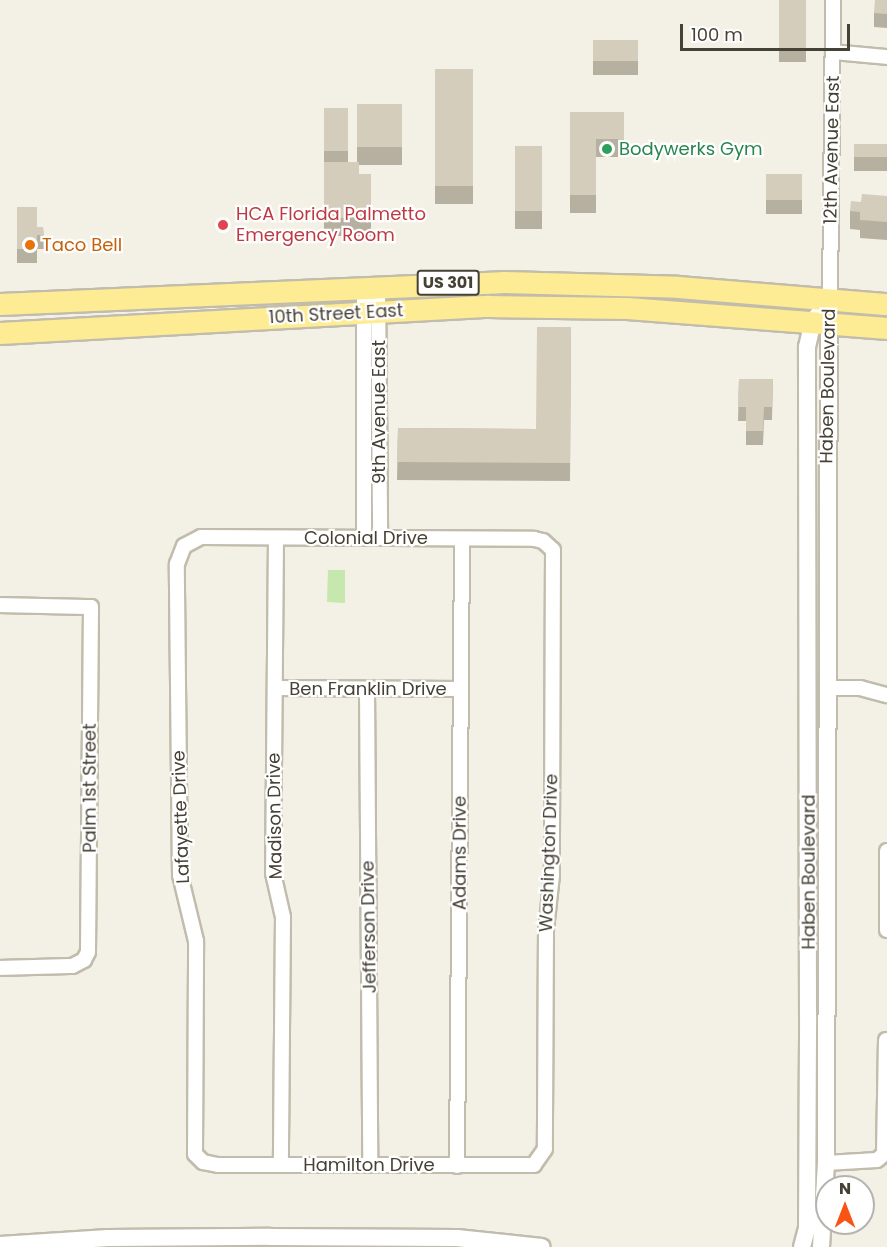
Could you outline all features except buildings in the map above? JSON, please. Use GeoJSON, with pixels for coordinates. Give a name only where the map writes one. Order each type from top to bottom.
{"type":"FeatureCollection","features":[{"type":"Feature","properties":{"kind":"main road","name":"10th Street East"},"geometry":{"type":"LineString","coordinates":[[0,304],[504,282],[628,285],[887,304]]}},
{"type":"Feature","properties":{"kind":"main road"},"geometry":{"type":"LineString","coordinates":[[488,306],[511,295],[612,293],[628,285]]}},
{"type":"Feature","properties":{"kind":"main road"},"geometry":{"type":"LineString","coordinates":[[0,319],[135,308],[205,294]]}},
{"type":"Feature","properties":{"kind":"main road","name":"10th Street East"},"geometry":{"type":"LineString","coordinates":[[0,333],[488,306],[627,308],[887,328]]}},
{"type":"Feature","properties":{"kind":"street","name":"12th Avenue East"},"geometry":{"type":"LineString","coordinates":[[830,299],[833,0]]}},
{"type":"Feature","properties":{"kind":"street"},"geometry":{"type":"LineString","coordinates":[[833,52],[887,57]]}},
{"type":"Feature","properties":{"kind":"street","name":"9th Avenue East"},"geometry":{"type":"LineString","coordinates":[[364,538],[371,287]]}},
{"type":"Feature","properties":{"kind":"street","name":"Haben Boulevard"},"geometry":{"type":"LineString","coordinates":[[802,1247],[807,1227],[807,347],[821,322],[830,299]]}},
{"type":"Feature","properties":{"kind":"street","name":"9th Avenue East"},"geometry":{"type":"LineString","coordinates":[[371,312],[380,538]]}},
{"type":"Feature","properties":{"kind":"street","name":"Haben Boulevard"},"geometry":{"type":"LineString","coordinates":[[821,322],[827,688],[826,1163],[821,1247]]}},
{"type":"Feature","properties":{"kind":"street","name":"Colonial Drive"},"geometry":{"type":"LineString","coordinates":[[184,546],[201,537],[534,539],[550,545]]}},
{"type":"Feature","properties":{"kind":"street","name":"Madison Drive"},"geometry":{"type":"LineString","coordinates":[[276,538],[273,873],[283,917],[281,1165]]}},
{"type":"Feature","properties":{"kind":"street","name":"Adams Drive"},"geometry":{"type":"LineString","coordinates":[[457,1166],[462,539]]}},
{"type":"Feature","properties":{"kind":"street","name":"Washington Drive"},"geometry":{"type":"LineString","coordinates":[[539,1162],[545,1149],[546,929],[552,875],[554,557],[550,545]]}},
{"type":"Feature","properties":{"kind":"street","name":"Lafayette Drive"},"geometry":{"type":"LineString","coordinates":[[184,546],[177,564],[180,875],[195,933],[193,1146],[198,1159]]}},
{"type":"Feature","properties":{"kind":"street","name":"Palm 1st Street"},"geometry":{"type":"LineString","coordinates":[[0,605],[91,607],[89,946],[84,960],[79,964],[0,968]]}},
{"type":"Feature","properties":{"kind":"street","name":"Ben Franklin Drive"},"geometry":{"type":"LineString","coordinates":[[275,688],[461,689]]}},
{"type":"Feature","properties":{"kind":"street"},"geometry":{"type":"LineString","coordinates":[[827,688],[860,688],[887,695]]}},
{"type":"Feature","properties":{"kind":"street","name":"Jefferson Drive"},"geometry":{"type":"LineString","coordinates":[[367,689],[370,1165]]}},
{"type":"Feature","properties":{"kind":"street"},"geometry":{"type":"LineString","coordinates":[[887,851],[887,930]]}},
{"type":"Feature","properties":{"kind":"street"},"geometry":{"type":"LineString","coordinates":[[808,1016],[827,1016]]}},
{"type":"Feature","properties":{"kind":"street"},"geometry":{"type":"LineString","coordinates":[[826,1163],[877,1160],[884,1154],[886,1040]]}},
{"type":"Feature","properties":{"kind":"street","name":"Hamilton Drive"},"geometry":{"type":"LineString","coordinates":[[198,1159],[218,1165],[526,1167],[539,1162]]}},
{"type":"Feature","properties":{"kind":"street"},"geometry":{"type":"LineString","coordinates":[[0,1245],[108,1238],[270,1242],[457,1238],[542,1247]]}},
{"type":"Feature","properties":{"kind":"green space"},"geometry":{"type":"Polygon","coordinates":[[[328,570],[345,570],[345,603],[327,602],[328,570]]]}},
{"type":"Feature","properties":{"kind":"place","name":"Bodywerks Gym"},"geometry":{"type":"Point","coordinates":[607,149]}},
{"type":"Feature","properties":{"kind":"place","name":"HCA Florida Palmetto Emergency Room"},"geometry":{"type":"Point","coordinates":[223,225]}},
{"type":"Feature","properties":{"kind":"place","name":"Taco Bell"},"geometry":{"type":"Point","coordinates":[30,245]}}]}
